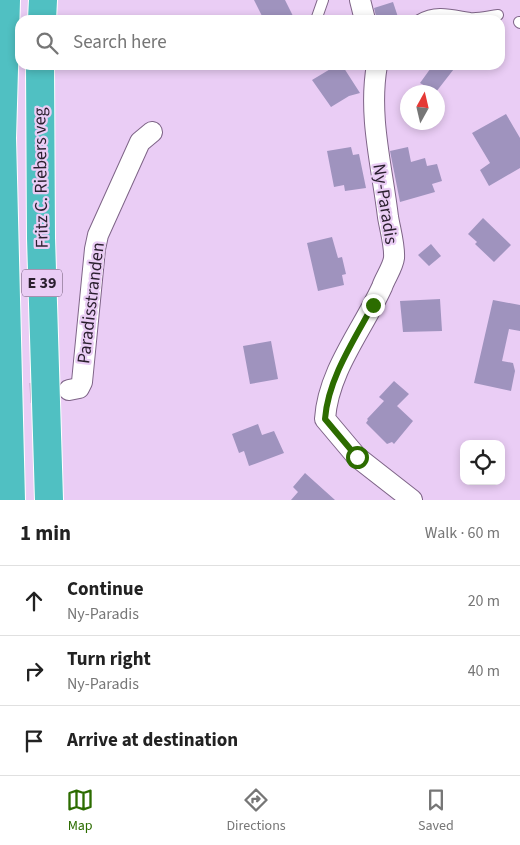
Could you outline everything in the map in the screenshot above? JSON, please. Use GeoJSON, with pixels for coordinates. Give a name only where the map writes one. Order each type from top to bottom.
{"type":"FeatureCollection","features":[{"type":"Feature","properties":{"kind":"highway","name":"E 39"},"geometry":{"type":"LineString","coordinates":[[6,0],[2,138],[11,500]]}},
{"type":"Feature","properties":{"kind":"highway"},"geometry":{"type":"LineString","coordinates":[[42,15],[43,0]]}},
{"type":"Feature","properties":{"kind":"highway","name":"Fritz C. Riebers veg"},"geometry":{"type":"LineString","coordinates":[[40,70],[41,238],[49,500]]}},
{"type":"Feature","properties":{"kind":"street"},"geometry":{"type":"LineString","coordinates":[[360,0],[364,15]]}},
{"type":"Feature","properties":{"kind":"street","name":"Ny-Paradis"},"geometry":{"type":"LineString","coordinates":[[377,70],[374,116],[377,151],[385,186],[394,259],[373,305],[339,370],[326,406],[325,419],[357,457],[412,500]]}},
{"type":"Feature","properties":{"kind":"street","name":"Paradisstranden"},"geometry":{"type":"LineString","coordinates":[[69,390],[79,388],[82,382],[98,235],[140,142],[152,132]]}},
{"type":"Feature","properties":{"kind":"lane"},"geometry":{"type":"LineString","coordinates":[[318,15],[322,0]]}},
{"type":"Feature","properties":{"kind":"lane"},"geometry":{"type":"LineString","coordinates":[[432,15],[448,12],[460,15]]}},
{"type":"Feature","properties":{"kind":"building"},"geometry":{"type":"Polygon","coordinates":[[[254,0],[285,0],[292,15],[262,15],[254,0]]]}},
{"type":"Feature","properties":{"kind":"building"},"geometry":{"type":"Polygon","coordinates":[[[393,2],[397,15],[376,15],[374,8],[393,2]]]}},
{"type":"Feature","properties":{"kind":"building"},"geometry":{"type":"Polygon","coordinates":[[[329,70],[345,70],[360,93],[349,96],[331,107],[312,80],[329,70]]]}},
{"type":"Feature","properties":{"kind":"building"},"geometry":{"type":"Polygon","coordinates":[[[429,70],[453,70],[441,85],[424,85],[420,83],[429,70]]]}},
{"type":"Feature","properties":{"kind":"building"},"geometry":{"type":"Polygon","coordinates":[[[506,114],[520,138],[520,168],[489,186],[480,170],[490,163],[472,133],[506,114]]]}},
{"type":"Feature","properties":{"kind":"building"},"geometry":{"type":"Polygon","coordinates":[[[351,147],[353,155],[359,154],[366,188],[345,191],[344,185],[334,187],[327,151],[351,147]]]}},
{"type":"Feature","properties":{"kind":"building"},"geometry":{"type":"Polygon","coordinates":[[[408,147],[411,162],[425,158],[427,166],[437,164],[442,181],[432,184],[435,192],[400,202],[390,151],[408,147]]]}},
{"type":"Feature","properties":{"kind":"building"},"geometry":{"type":"Polygon","coordinates":[[[483,218],[511,245],[494,262],[475,244],[477,242],[468,234],[483,218]]]}},
{"type":"Feature","properties":{"kind":"building"},"geometry":{"type":"Polygon","coordinates":[[[332,237],[338,258],[342,257],[346,274],[342,275],[344,285],[318,291],[307,243],[332,237]]]}},
{"type":"Feature","properties":{"kind":"building"},"geometry":{"type":"Polygon","coordinates":[[[431,244],[441,256],[429,266],[418,255],[431,244]]]}},
{"type":"Feature","properties":{"kind":"building"},"geometry":{"type":"Polygon","coordinates":[[[440,299],[442,331],[403,332],[400,301],[440,299]]]}},
{"type":"Feature","properties":{"kind":"building"},"geometry":{"type":"Polygon","coordinates":[[[493,300],[520,305],[520,331],[509,329],[502,361],[513,363],[515,371],[511,391],[474,383],[493,300]]]}},
{"type":"Feature","properties":{"kind":"building"},"geometry":{"type":"Polygon","coordinates":[[[271,341],[278,379],[250,384],[243,346],[271,341]]]}},
{"type":"Feature","properties":{"kind":"building"},"geometry":{"type":"Polygon","coordinates":[[[394,381],[409,394],[397,406],[413,421],[394,444],[392,442],[387,444],[366,423],[367,419],[384,401],[379,397],[394,381]]]}},
{"type":"Feature","properties":{"kind":"building"},"geometry":{"type":"Polygon","coordinates":[[[258,424],[262,435],[274,431],[284,453],[249,466],[244,451],[239,453],[232,434],[258,424]]]}},
{"type":"Feature","properties":{"kind":"building"},"geometry":{"type":"Polygon","coordinates":[[[305,473],[335,500],[291,500],[298,492],[293,487],[305,473]]]}},
{"type":"Feature","properties":{"kind":"tunnel"},"geometry":{"type":"LineString","coordinates":[[0,395],[60,391]]}},
{"type":"Feature","properties":{"kind":"route"},"geometry":{"type":"LineString","coordinates":[[357,457],[331,429],[325,419],[326,406],[339,370],[373,305]]}}]}
